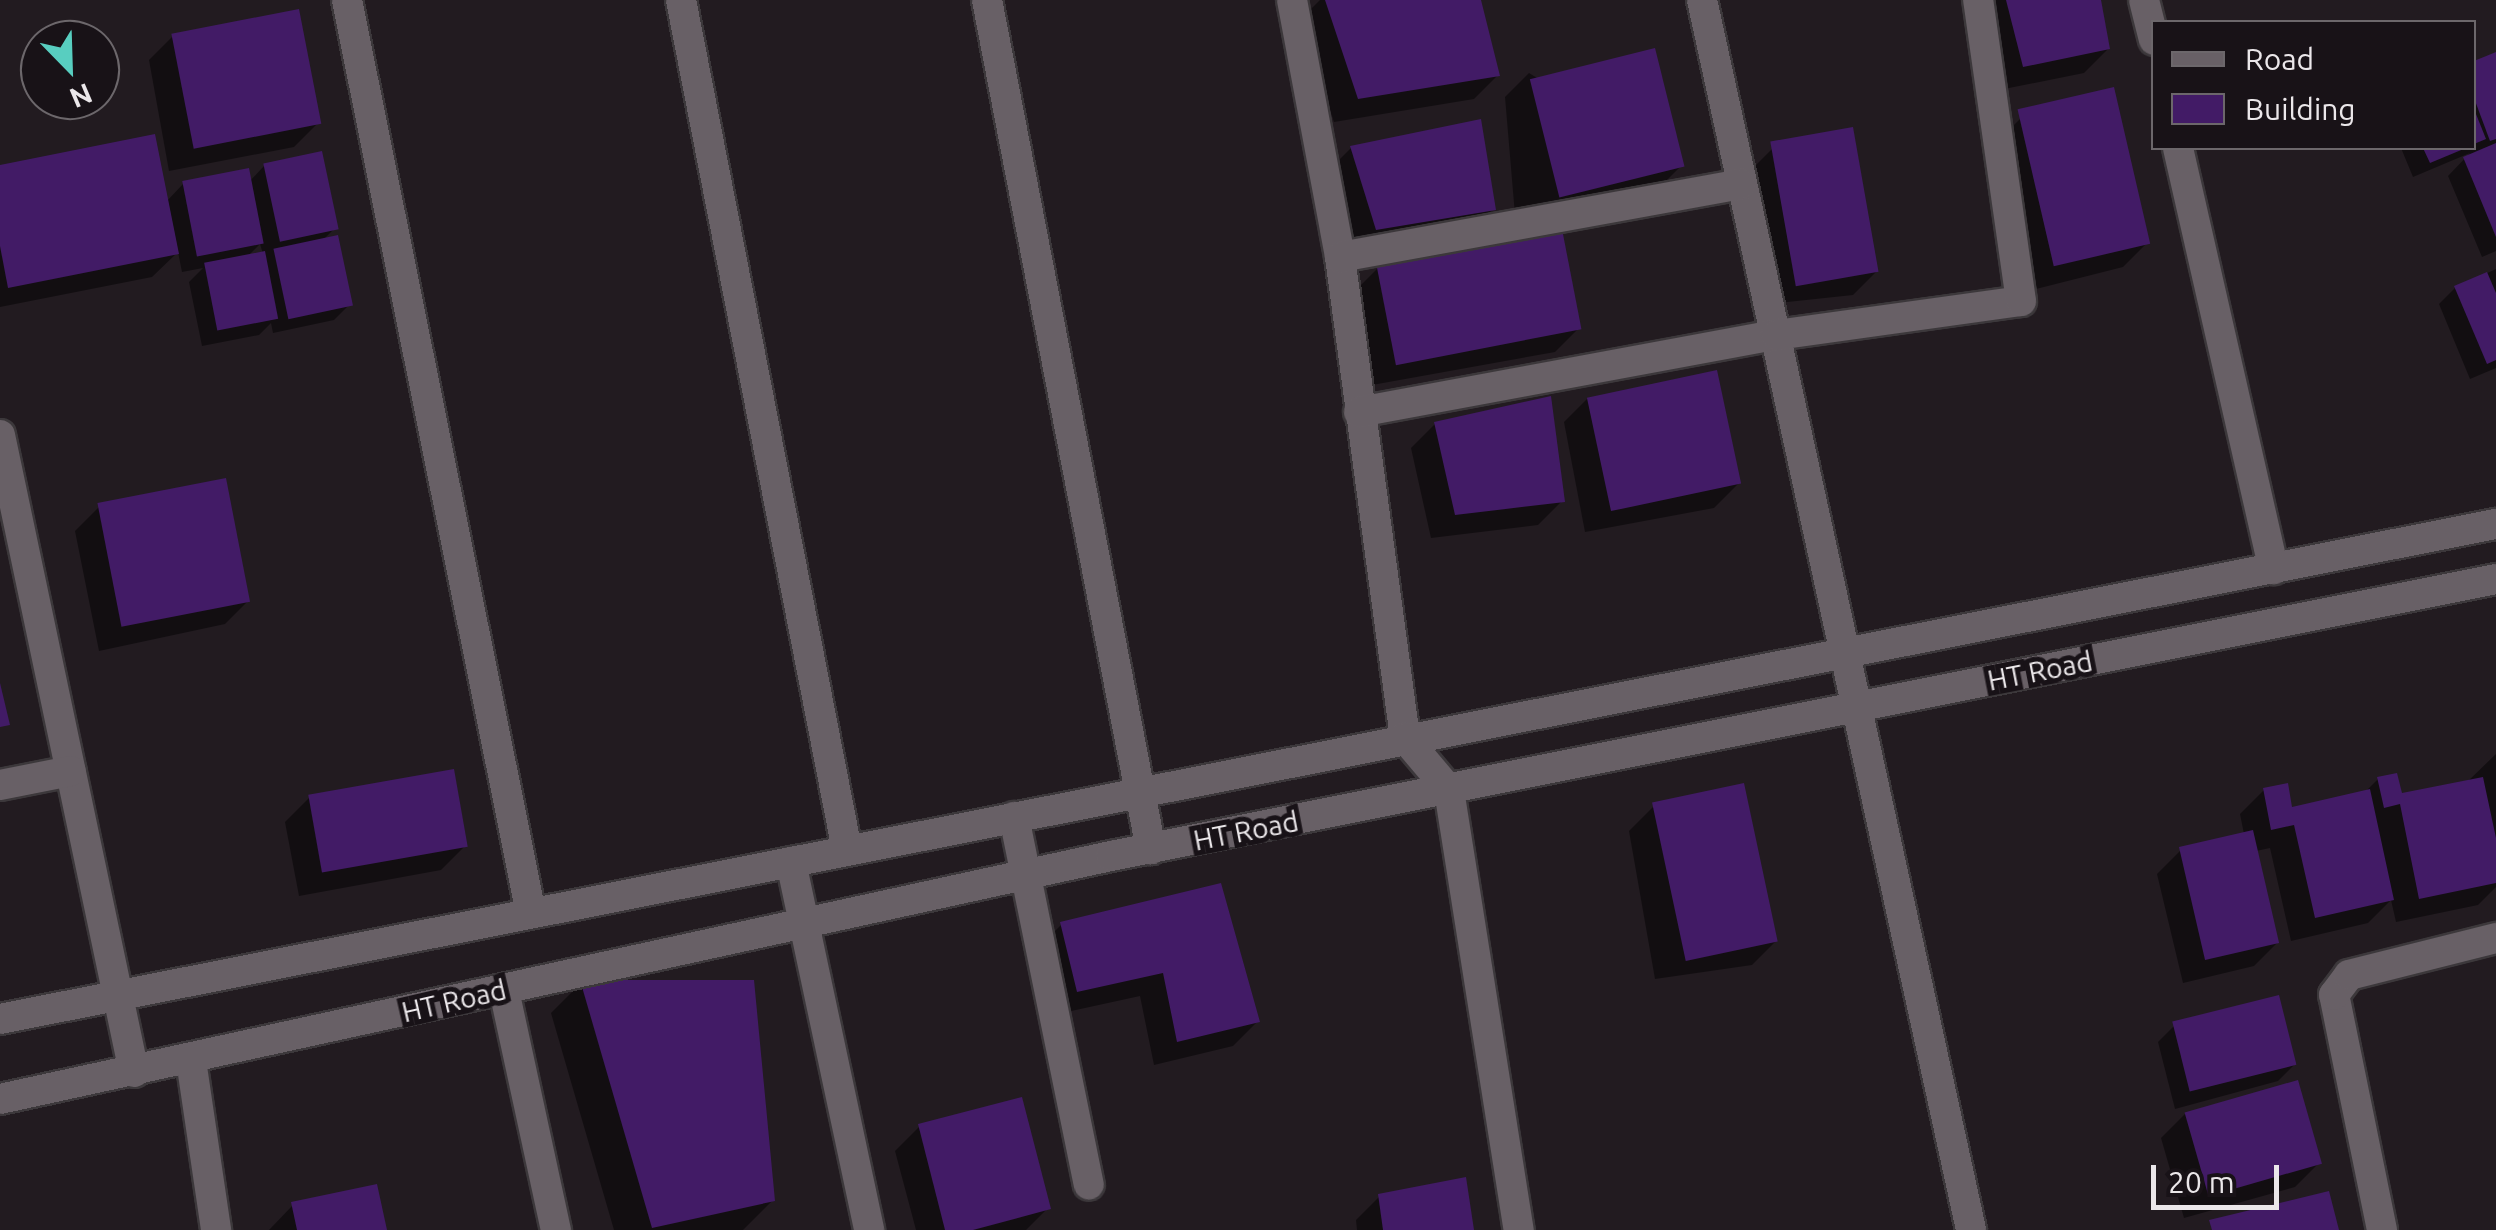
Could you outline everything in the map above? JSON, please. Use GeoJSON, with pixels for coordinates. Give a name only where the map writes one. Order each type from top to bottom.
{"type":"FeatureCollection","features":[{"type":"Feature","properties":{"kind":"street"},"geometry":{"type":"LineString","coordinates":[[347,0],[531,913]]}},
{"type":"Feature","properties":{"kind":"street"},"geometry":{"type":"LineString","coordinates":[[681,0],[846,850]]}},
{"type":"Feature","properties":{"kind":"street"},"geometry":{"type":"LineString","coordinates":[[987,0],[1151,849]]}},
{"type":"Feature","properties":{"kind":"street"},"geometry":{"type":"LineString","coordinates":[[1292,0],[1340,257],[1404,738],[1450,790],[1520,1230]]}},
{"type":"Feature","properties":{"kind":"street"},"geometry":{"type":"LineString","coordinates":[[1702,0],[1971,1230]]}},
{"type":"Feature","properties":{"kind":"street"},"geometry":{"type":"LineString","coordinates":[[1359,412],[1776,335],[2022,302],[1978,0]]}},
{"type":"Feature","properties":{"kind":"street"},"geometry":{"type":"LineString","coordinates":[[2144,0],[2151,28]]}},
{"type":"Feature","properties":{"kind":"street"},"geometry":{"type":"LineString","coordinates":[[2178,150],[2274,569]]}},
{"type":"Feature","properties":{"kind":"street"},"geometry":{"type":"LineString","coordinates":[[1340,257],[1740,184]]}},
{"type":"Feature","properties":{"kind":"street"},"geometry":{"type":"LineString","coordinates":[[0,434],[134,1072]]}},
{"type":"Feature","properties":{"kind":"street","name":"HT Road"},"geometry":{"type":"LineString","coordinates":[[0,1018],[2496,524]]}},
{"type":"Feature","properties":{"kind":"street","name":"HT Road"},"geometry":{"type":"LineString","coordinates":[[0,1100],[1151,849],[2496,579]]}},
{"type":"Feature","properties":{"kind":"street"},"geometry":{"type":"LineString","coordinates":[[0,785],[71,771]]}},
{"type":"Feature","properties":{"kind":"street"},"geometry":{"type":"LineString","coordinates":[[1014,817],[1088,1184]]}},
{"type":"Feature","properties":{"kind":"street"},"geometry":{"type":"LineString","coordinates":[[791,862],[869,1230]]}},
{"type":"Feature","properties":{"kind":"street"},"geometry":{"type":"LineString","coordinates":[[2382,1230],[2334,995],[2349,974],[2496,938]]}},
{"type":"Feature","properties":{"kind":"street"},"geometry":{"type":"LineString","coordinates":[[504,990],[556,1230]]}},
{"type":"Feature","properties":{"kind":"street"},"geometry":{"type":"LineString","coordinates":[[191,1060],[216,1230]]}},
{"type":"Feature","properties":{"kind":"building"},"geometry":{"type":"Polygon","coordinates":[[[1325,0],[1481,0],[1500,76],[1358,99],[1325,0]]]}},
{"type":"Feature","properties":{"kind":"building"},"geometry":{"type":"Polygon","coordinates":[[[2006,0],[2101,0],[2110,49],[2023,67],[2006,0]]]}},
{"type":"Feature","properties":{"kind":"building"},"geometry":{"type":"Polygon","coordinates":[[[299,9],[321,124],[194,149],[171,34],[299,9]]]}},
{"type":"Feature","properties":{"kind":"building"},"geometry":{"type":"Polygon","coordinates":[[[1655,48],[1685,166],[1559,198],[1530,79],[1655,48]]]}},
{"type":"Feature","properties":{"kind":"building"},"geometry":{"type":"Polygon","coordinates":[[[2496,52],[2496,139],[2490,141],[2476,103],[2476,60],[2496,52]]]}},
{"type":"Feature","properties":{"kind":"building"},"geometry":{"type":"Polygon","coordinates":[[[2114,87],[2150,244],[2054,266],[2018,109],[2114,87]]]}},
{"type":"Feature","properties":{"kind":"building"},"geometry":{"type":"Polygon","coordinates":[[[2476,114],[2486,139],[2476,143],[2476,114]]]}},
{"type":"Feature","properties":{"kind":"building"},"geometry":{"type":"Polygon","coordinates":[[[1481,119],[1496,210],[1376,230],[1350,146],[1481,119]]]}},
{"type":"Feature","properties":{"kind":"building"},"geometry":{"type":"Polygon","coordinates":[[[1853,127],[1879,272],[1796,286],[1770,142],[1853,127]]]}},
{"type":"Feature","properties":{"kind":"building"},"geometry":{"type":"Polygon","coordinates":[[[155,134],[179,254],[8,288],[0,246],[0,165],[155,134]]]}},
{"type":"Feature","properties":{"kind":"building"},"geometry":{"type":"Polygon","coordinates":[[[2496,143],[2496,237],[2463,157],[2496,143]]]}},
{"type":"Feature","properties":{"kind":"building"},"geometry":{"type":"Polygon","coordinates":[[[2424,150],[2461,150],[2430,163],[2424,150]]]}},
{"type":"Feature","properties":{"kind":"building"},"geometry":{"type":"Polygon","coordinates":[[[322,151],[339,229],[280,242],[263,163],[322,151]]]}},
{"type":"Feature","properties":{"kind":"building"},"geometry":{"type":"Polygon","coordinates":[[[249,168],[264,244],[197,257],[182,181],[249,168]]]}},
{"type":"Feature","properties":{"kind":"building"},"geometry":{"type":"Polygon","coordinates":[[[1562,229],[1581,329],[1396,365],[1376,265],[1562,229]]]}},
{"type":"Feature","properties":{"kind":"building"},"geometry":{"type":"Polygon","coordinates":[[[338,235],[353,305],[288,319],[273,249],[338,235]]]}},
{"type":"Feature","properties":{"kind":"building"},"geometry":{"type":"Polygon","coordinates":[[[265,251],[278,319],[217,331],[204,263],[265,251]]]}},
{"type":"Feature","properties":{"kind":"building"},"geometry":{"type":"Polygon","coordinates":[[[2487,272],[2496,293],[2496,360],[2487,364],[2454,286],[2487,272]]]}},
{"type":"Feature","properties":{"kind":"building"},"geometry":{"type":"Polygon","coordinates":[[[1717,370],[1741,483],[1611,511],[1587,398],[1717,370]]]}},
{"type":"Feature","properties":{"kind":"building"},"geometry":{"type":"Polygon","coordinates":[[[1551,396],[1565,502],[1455,515],[1434,422],[1551,396]]]}},
{"type":"Feature","properties":{"kind":"building"},"geometry":{"type":"Polygon","coordinates":[[[226,478],[250,602],[121,627],[97,503],[226,478]]]}},
{"type":"Feature","properties":{"kind":"building"},"geometry":{"type":"Polygon","coordinates":[[[0,683],[10,725],[0,727],[0,683]]]}},
{"type":"Feature","properties":{"kind":"building"},"geometry":{"type":"Polygon","coordinates":[[[454,769],[468,847],[322,872],[308,795],[454,769]]]}},
{"type":"Feature","properties":{"kind":"building"},"geometry":{"type":"Polygon","coordinates":[[[2397,773],[2402,793],[2483,777],[2496,838],[2496,883],[2419,899],[2400,804],[2384,808],[2377,777],[2397,773]]]}},
{"type":"Feature","properties":{"kind":"building"},"geometry":{"type":"Polygon","coordinates":[[[1744,783],[1778,941],[1686,961],[1652,803],[1744,783]]]}},
{"type":"Feature","properties":{"kind":"building"},"geometry":{"type":"Polygon","coordinates":[[[2288,783],[2292,807],[2370,789],[2394,900],[2315,918],[2294,825],[2271,830],[2263,788],[2288,783]]]}},
{"type":"Feature","properties":{"kind":"building"},"geometry":{"type":"Polygon","coordinates":[[[2253,830],[2279,943],[2205,960],[2179,847],[2253,830]]]}},
{"type":"Feature","properties":{"kind":"building"},"geometry":{"type":"Polygon","coordinates":[[[1221,883],[1260,1022],[1177,1042],[1163,973],[1077,992],[1060,922],[1221,883]]]}},
{"type":"Feature","properties":{"kind":"building"},"geometry":{"type":"Polygon","coordinates":[[[580,980],[754,980],[775,1201],[652,1228],[580,980]]]}},
{"type":"Feature","properties":{"kind":"building"},"geometry":{"type":"Polygon","coordinates":[[[2279,995],[2296,1065],[2190,1091],[2172,1022],[2279,995]]]}},
{"type":"Feature","properties":{"kind":"building"},"geometry":{"type":"Polygon","coordinates":[[[2298,1080],[2322,1164],[2209,1196],[2185,1113],[2298,1080]]]}},
{"type":"Feature","properties":{"kind":"building"},"geometry":{"type":"Polygon","coordinates":[[[1022,1097],[1051,1209],[973,1230],[945,1230],[918,1124],[1022,1097]]]}},
{"type":"Feature","properties":{"kind":"building"},"geometry":{"type":"Polygon","coordinates":[[[1466,1177],[1474,1230],[1383,1230],[1378,1194],[1466,1177]]]}},
{"type":"Feature","properties":{"kind":"building"},"geometry":{"type":"Polygon","coordinates":[[[377,1184],[387,1230],[297,1230],[291,1202],[377,1184]]]}},
{"type":"Feature","properties":{"kind":"building"},"geometry":{"type":"Polygon","coordinates":[[[2329,1191],[2339,1230],[2212,1230],[2209,1220],[2329,1191]]]}}]}
